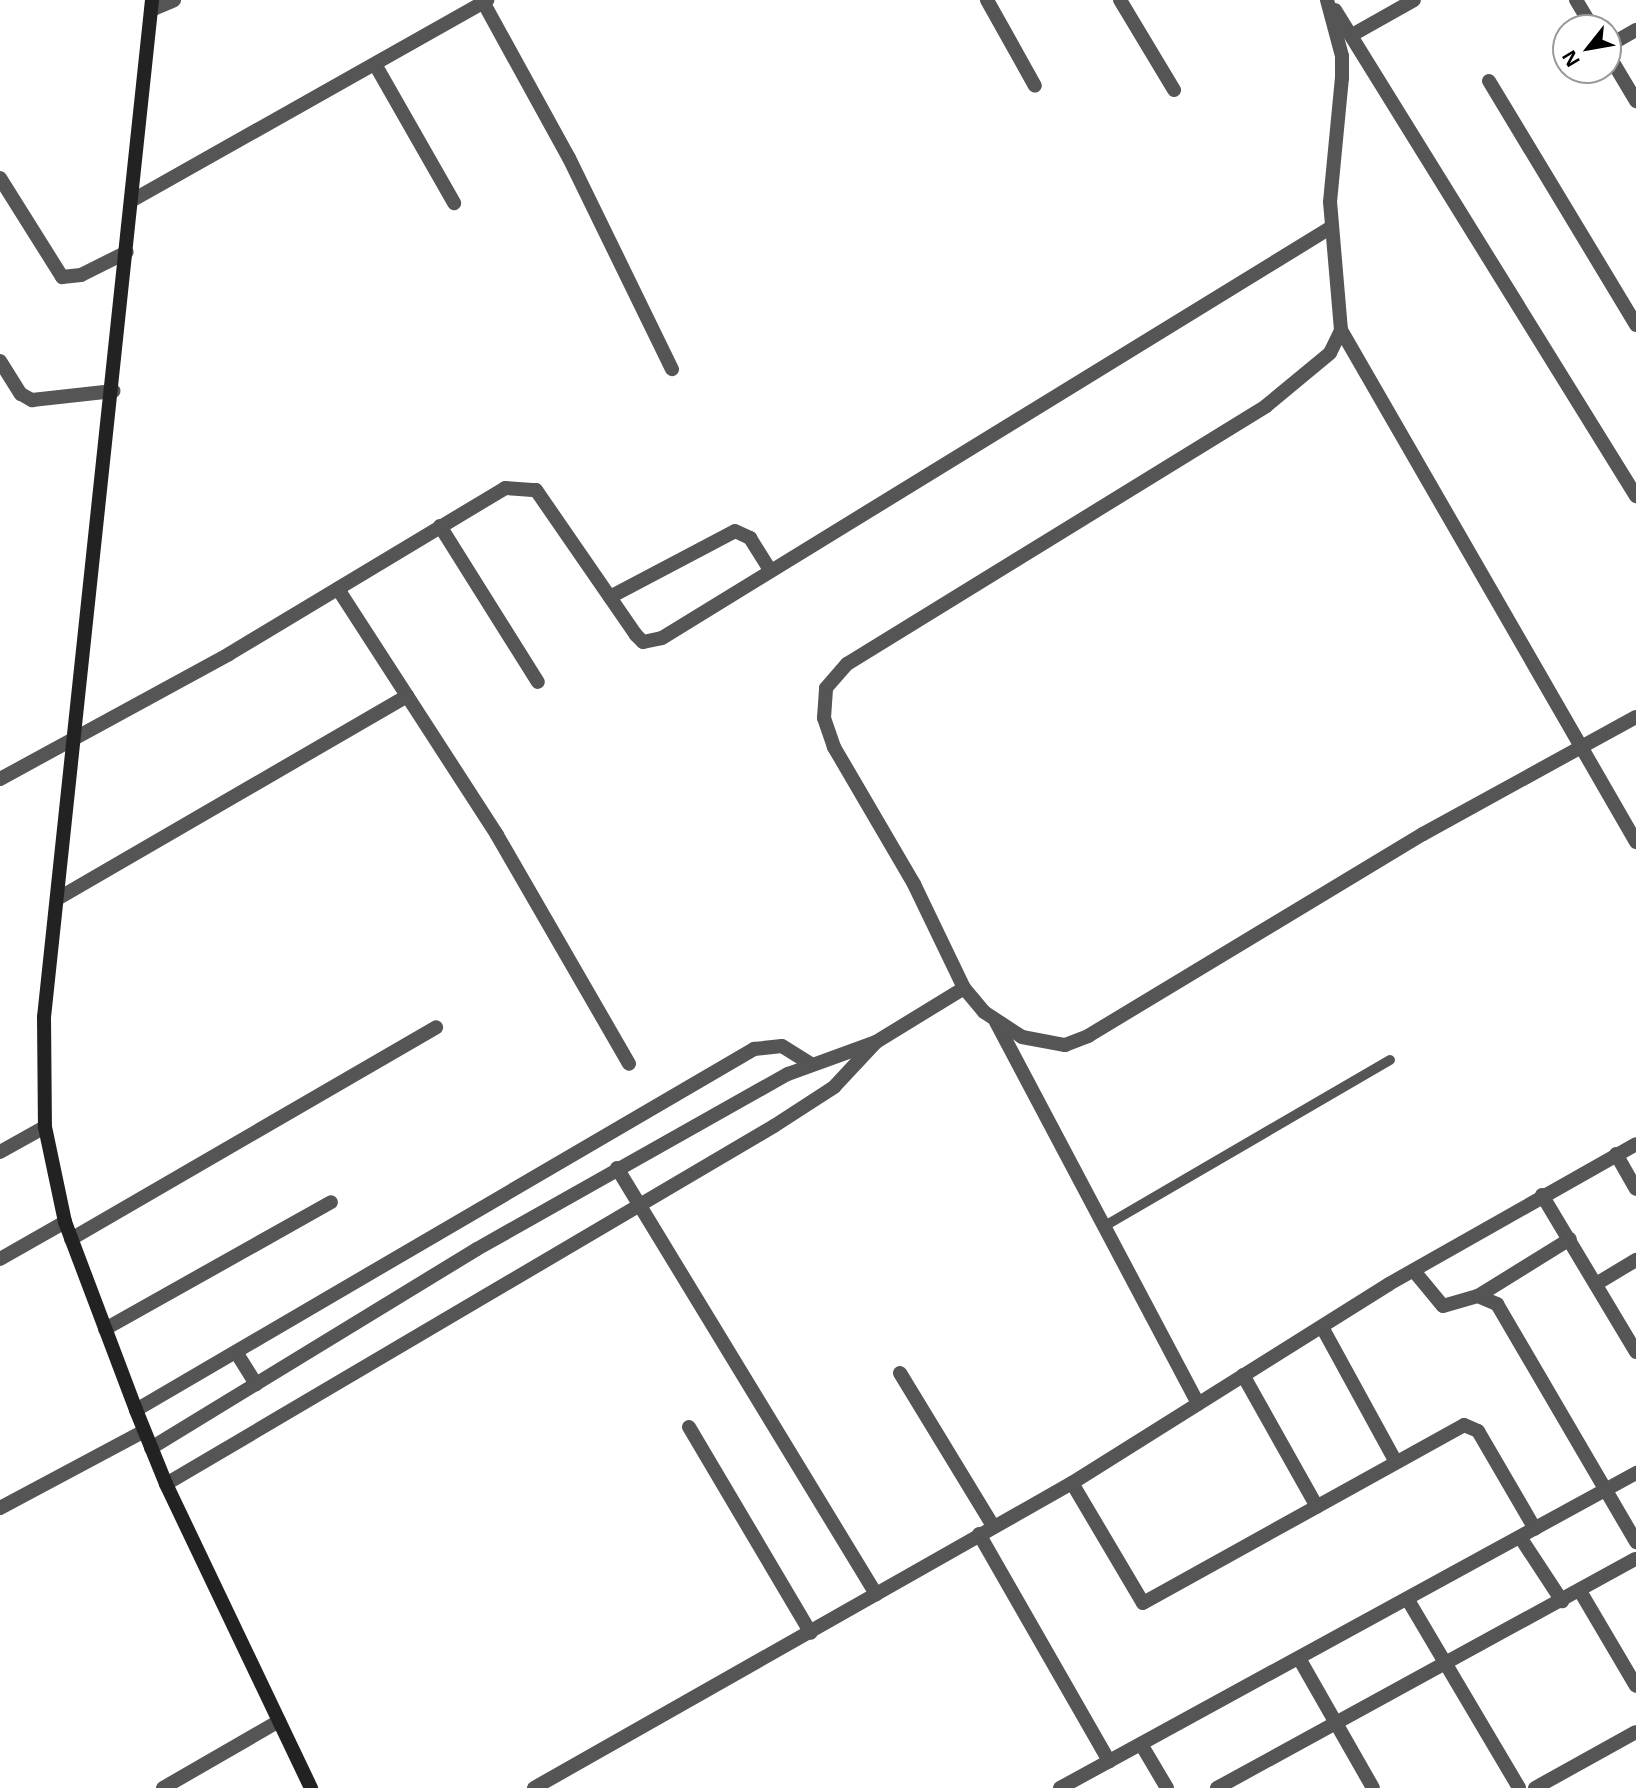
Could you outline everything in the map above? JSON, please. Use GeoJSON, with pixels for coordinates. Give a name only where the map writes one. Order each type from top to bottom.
{"type":"FeatureCollection","features":[{"type":"Feature","properties":{"kind":"street"},"geometry":{"type":"LineString","coordinates":[[174,0],[151,5],[114,391],[44,1017],[45,1127],[65,1222],[144,1431],[166,1484],[311,1788]]}},
{"type":"Feature","properties":{"kind":"street"},"geometry":{"type":"LineString","coordinates":[[987,0],[1035,86]]}},
{"type":"Feature","properties":{"kind":"street"},"geometry":{"type":"LineString","coordinates":[[1120,0],[1174,90]]}},
{"type":"Feature","properties":{"kind":"street"},"geometry":{"type":"LineString","coordinates":[[1328,0],[1636,496]]}},
{"type":"Feature","properties":{"kind":"street"},"geometry":{"type":"LineString","coordinates":[[1328,0],[1342,56],[1330,228],[1341,330],[1636,842]]}},
{"type":"Feature","properties":{"kind":"street"},"geometry":{"type":"LineString","coordinates":[[1352,35],[1414,0]]}},
{"type":"Feature","properties":{"kind":"street"},"geometry":{"type":"LineString","coordinates":[[131,201],[376,66],[484,1],[569,158],[672,369]]}},
{"type":"Feature","properties":{"kind":"street"},"geometry":{"type":"LineString","coordinates":[[376,66],[454,203]]}},
{"type":"Feature","properties":{"kind":"street"},"geometry":{"type":"LineString","coordinates":[[1622,78],[1636,101]]}},
{"type":"Feature","properties":{"kind":"street"},"geometry":{"type":"LineString","coordinates":[[1489,81],[1636,325]]}},
{"type":"Feature","properties":{"kind":"street"},"geometry":{"type":"LineString","coordinates":[[0,178],[62,277],[81,275],[127,253]]}},
{"type":"Feature","properties":{"kind":"street"},"geometry":{"type":"LineString","coordinates":[[0,779],[338,589],[505,488],[536,491],[636,635],[652,642],[1330,228]]}},
{"type":"Feature","properties":{"kind":"street"},"geometry":{"type":"LineString","coordinates":[[1198,1404],[995,1021],[964,988],[914,884],[834,747],[824,718],[827,688],[846,664],[959,592],[1266,406],[1330,353],[1341,330]]}},
{"type":"Feature","properties":{"kind":"street"},"geometry":{"type":"LineString","coordinates":[[0,361],[20,394],[32,400],[114,391]]}},
{"type":"Feature","properties":{"kind":"street"},"geometry":{"type":"LineString","coordinates":[[440,526],[538,682]]}},
{"type":"Feature","properties":{"kind":"street"},"geometry":{"type":"LineString","coordinates":[[610,597],[735,531],[750,538],[770,570]]}},
{"type":"Feature","properties":{"kind":"street"},"geometry":{"type":"LineString","coordinates":[[338,589],[496,835],[629,1064]]}},
{"type":"Feature","properties":{"kind":"street"},"geometry":{"type":"LineString","coordinates":[[57,899],[407,696]]}},
{"type":"Feature","properties":{"kind":"street"},"geometry":{"type":"LineString","coordinates":[[995,1021],[1042,1044],[1065,1045],[1088,1036],[1423,834],[1636,717]]}},
{"type":"Feature","properties":{"kind":"street"},"geometry":{"type":"LineString","coordinates":[[151,1448],[617,1168],[811,1064],[876,1042],[964,988]]}},
{"type":"Feature","properties":{"kind":"street"},"geometry":{"type":"LineString","coordinates":[[71,1238],[436,1027]]}},
{"type":"Feature","properties":{"kind":"street"},"geometry":{"type":"LineString","coordinates":[[166,1484],[642,1205],[834,1087],[876,1042]]}},
{"type":"Feature","properties":{"kind":"street"},"geometry":{"type":"LineString","coordinates":[[136,1410],[754,1049],[782,1046],[811,1064]]}},
{"type":"Feature","properties":{"kind":"street"},"geometry":{"type":"LineString","coordinates":[[0,1152],[45,1127]]}},
{"type":"Feature","properties":{"kind":"street"},"geometry":{"type":"LineString","coordinates":[[534,1788],[1072,1483],[1414,1271],[1542,1195],[1636,1144]]}},
{"type":"Feature","properties":{"kind":"street"},"geometry":{"type":"LineString","coordinates":[[1616,1154],[1636,1189]]}},
{"type":"Feature","properties":{"kind":"street"},"geometry":{"type":"LineString","coordinates":[[617,1168],[642,1205],[876,1594]]}},
{"type":"Feature","properties":{"kind":"street"},"geometry":{"type":"LineString","coordinates":[[1542,1195],[1635,1349]]}},
{"type":"Feature","properties":{"kind":"street"},"geometry":{"type":"LineString","coordinates":[[105,1329],[331,1202]]}},
{"type":"Feature","properties":{"kind":"street"},"geometry":{"type":"LineString","coordinates":[[0,1259],[65,1222]]}},
{"type":"Feature","properties":{"kind":"street"},"geometry":{"type":"LineString","coordinates":[[1414,1271],[1443,1306],[1478,1296],[1570,1239]]}},
{"type":"Feature","properties":{"kind":"street"},"geometry":{"type":"LineString","coordinates":[[1596,1284],[1636,1260]]}},
{"type":"Feature","properties":{"kind":"street"},"geometry":{"type":"LineString","coordinates":[[1478,1296],[1488,1297],[1503,1314],[1636,1542]]}},
{"type":"Feature","properties":{"kind":"street"},"geometry":{"type":"LineString","coordinates":[[1322,1327],[1396,1462]]}},
{"type":"Feature","properties":{"kind":"street"},"geometry":{"type":"LineString","coordinates":[[236,1352],[256,1384]]}},
{"type":"Feature","properties":{"kind":"street"},"geometry":{"type":"LineString","coordinates":[[900,1373],[993,1526]]}},
{"type":"Feature","properties":{"kind":"street"},"geometry":{"type":"LineString","coordinates":[[1243,1375],[1317,1507]]}},
{"type":"Feature","properties":{"kind":"street"},"geometry":{"type":"LineString","coordinates":[[1072,1483],[1143,1603],[1456,1429],[1472,1425],[1535,1529]]}},
{"type":"Feature","properties":{"kind":"street"},"geometry":{"type":"LineString","coordinates":[[689,1427],[811,1633]]}},
{"type":"Feature","properties":{"kind":"street"},"geometry":{"type":"LineString","coordinates":[[0,1508],[144,1431]]}},
{"type":"Feature","properties":{"kind":"street"},"geometry":{"type":"LineString","coordinates":[[1060,1788],[1300,1660],[1636,1473]]}},
{"type":"Feature","properties":{"kind":"street"},"geometry":{"type":"LineString","coordinates":[[979,1534],[1109,1761]]}},
{"type":"Feature","properties":{"kind":"street"},"geometry":{"type":"LineString","coordinates":[[1520,1538],[1562,1601]]}},
{"type":"Feature","properties":{"kind":"street"},"geometry":{"type":"LineString","coordinates":[[1217,1788],[1636,1559]]}},
{"type":"Feature","properties":{"kind":"street"},"geometry":{"type":"LineString","coordinates":[[1580,1591],[1636,1686]]}},
{"type":"Feature","properties":{"kind":"street"},"geometry":{"type":"LineString","coordinates":[[1408,1600],[1519,1788]]}},
{"type":"Feature","properties":{"kind":"street"},"geometry":{"type":"LineString","coordinates":[[1300,1660],[1373,1788]]}},
{"type":"Feature","properties":{"kind":"street"},"geometry":{"type":"LineString","coordinates":[[163,1788],[279,1721]]}},
{"type":"Feature","properties":{"kind":"street"},"geometry":{"type":"LineString","coordinates":[[1535,1788],[1636,1732]]}},
{"type":"Feature","properties":{"kind":"street"},"geometry":{"type":"LineString","coordinates":[[1141,1744],[1167,1788]]}},
{"type":"Feature","properties":{"kind":"lane"},"geometry":{"type":"LineString","coordinates":[[1103,1227],[1390,1060]]}}]}
